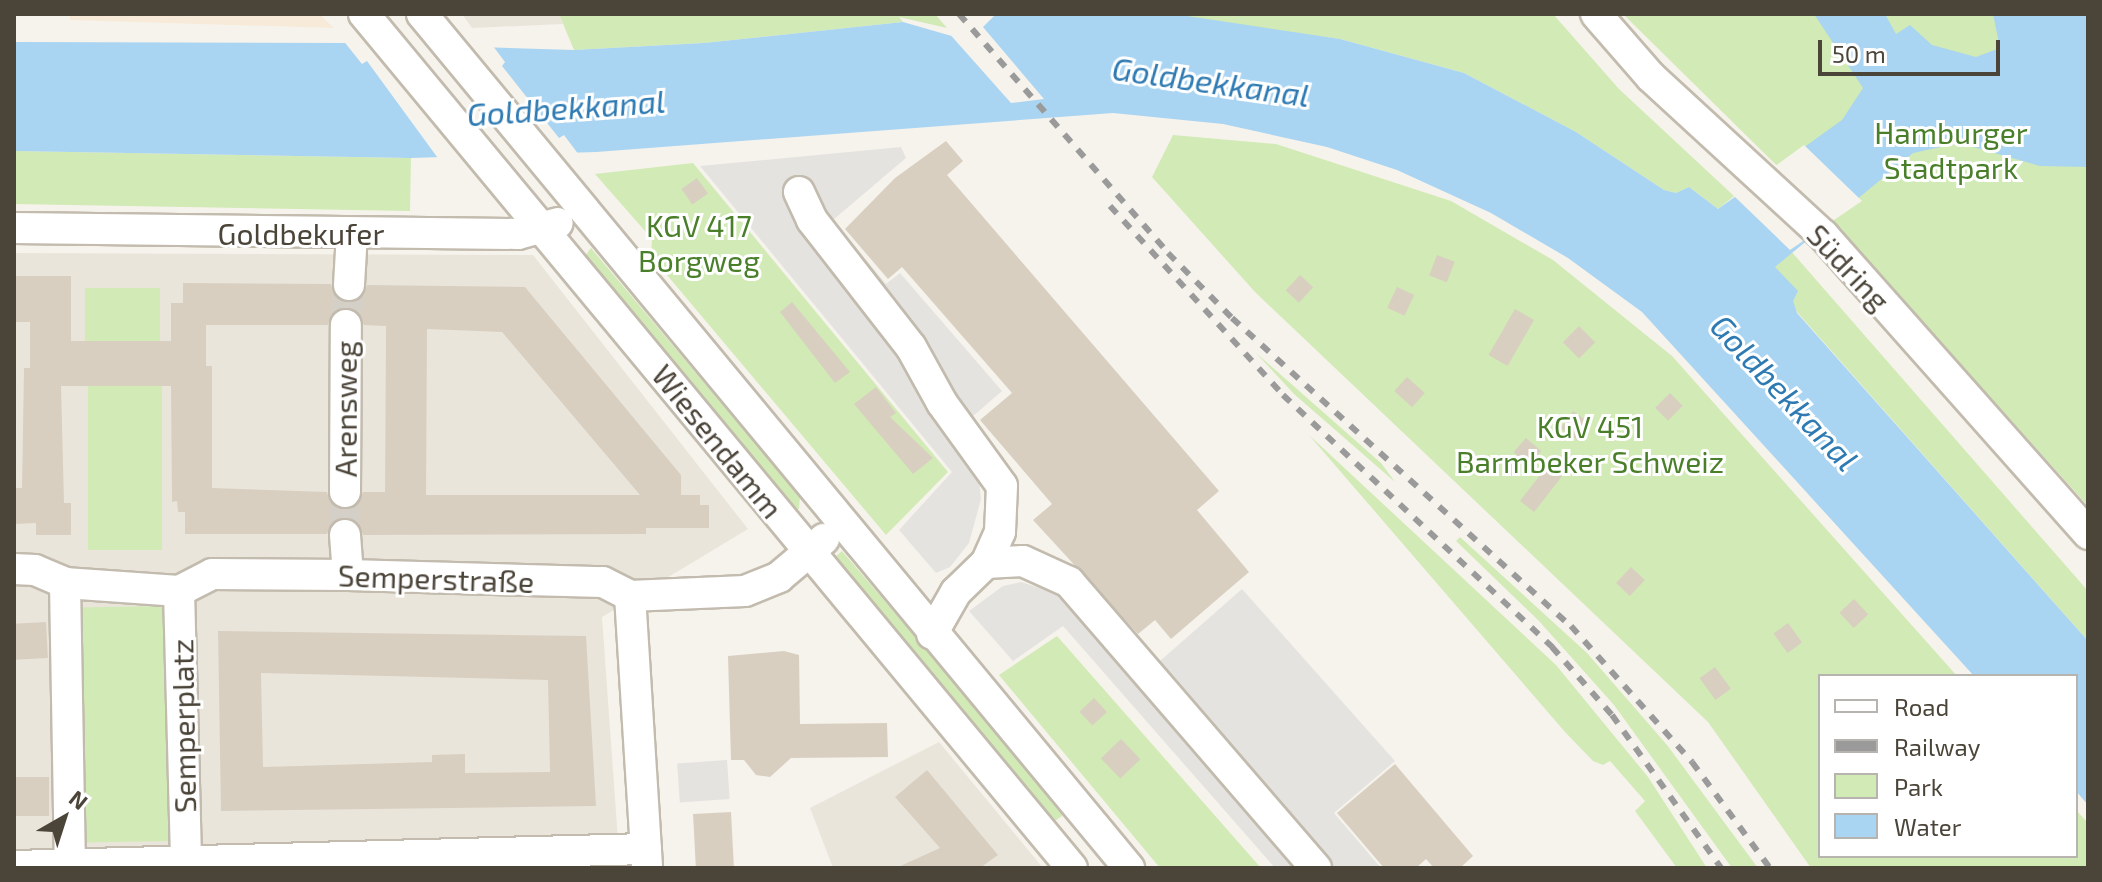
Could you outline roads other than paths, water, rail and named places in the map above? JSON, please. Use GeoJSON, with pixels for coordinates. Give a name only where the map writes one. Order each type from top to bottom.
{"type":"FeatureCollection","features":[{"type":"Feature","properties":{"kind":"street","name":"Südring"},"geometry":{"type":"LineString","coordinates":[[1596,14],[1651,77],[1823,235],[2088,534]]}},
{"type":"Feature","properties":{"kind":"street","name":"Wiesendamm"},"geometry":{"type":"LineString","coordinates":[[371,22],[810,553],[1057,863]]}},
{"type":"Feature","properties":{"kind":"street","name":"Wiesendamm"},"geometry":{"type":"LineString","coordinates":[[431,25],[839,524],[1129,868]]}},
{"type":"Feature","properties":{"kind":"street"},"geometry":{"type":"LineString","coordinates":[[799,192],[812,220],[911,347],[942,403],[1002,486],[1000,532],[986,563],[956,592],[932,634]]}},
{"type":"Feature","properties":{"kind":"street","name":"Goldbekufer"},"geometry":{"type":"LineString","coordinates":[[14,228],[352,233],[545,230],[582,210]]}},
{"type":"Feature","properties":{"kind":"street"},"geometry":{"type":"LineString","coordinates":[[349,285],[352,233]]}},
{"type":"Feature","properties":{"kind":"street","name":"Arensweg"},"geometry":{"type":"LineString","coordinates":[[345,492],[346,325]]}},
{"type":"Feature","properties":{"kind":"street","name":"Semperstraße"},"geometry":{"type":"LineString","coordinates":[[14,569],[35,570],[65,583],[179,591],[212,574],[603,582],[630,596],[745,591],[779,577],[810,553],[839,524]]}},
{"type":"Feature","properties":{"kind":"street"},"geometry":{"type":"LineString","coordinates":[[345,535],[348,575]]}},
{"type":"Feature","properties":{"kind":"street"},"geometry":{"type":"LineString","coordinates":[[986,563],[1023,561],[1069,582],[1316,868]]}},
{"type":"Feature","properties":{"kind":"street"},"geometry":{"type":"LineString","coordinates":[[65,583],[70,864]]}},
{"type":"Feature","properties":{"kind":"street","name":"Semperplatz"},"geometry":{"type":"LineString","coordinates":[[179,591],[186,862]]}},
{"type":"Feature","properties":{"kind":"street"},"geometry":{"type":"LineString","coordinates":[[904,600],[956,592]]}},
{"type":"Feature","properties":{"kind":"street"},"geometry":{"type":"LineString","coordinates":[[14,866],[646,858],[630,596]]}},
{"type":"Feature","properties":{"kind":"street"},"geometry":{"type":"LineString","coordinates":[[1057,863],[1095,827]]}},
{"type":"Feature","properties":{"kind":"water","name":"Goldbekkanal"},"geometry":{"type":"Polygon","coordinates":[[[996,14],[1187,16],[1340,39],[1464,73],[1576,132],[1664,190],[1676,193],[1689,187],[1718,209],[1842,120],[1863,88],[1814,14],[1885,14],[1896,34],[1910,25],[1932,45],[1976,57],[2000,48],[1993,14],[2088,14],[2088,167],[2040,166],[1959,143],[1913,153],[1775,267],[1798,291],[1793,301],[1797,313],[2088,641],[2088,805],[2078,793],[2078,674],[1972,674],[1642,312],[1568,258],[1491,213],[1397,170],[1327,147],[1223,124],[1113,113],[596,152],[411,158],[14,151],[14,42],[348,43],[574,50],[704,43],[903,22],[969,41],[996,14]]]}},
{"type":"Feature","properties":{"kind":"tunnel"},"geometry":{"type":"LineString","coordinates":[[346,325],[349,285]]}},
{"type":"Feature","properties":{"kind":"tunnel"},"geometry":{"type":"LineString","coordinates":[[345,492],[345,535]]}},
{"type":"Feature","properties":{"kind":"railway"},"geometry":{"type":"LineString","coordinates":[[959,14],[1168,253],[1232,318],[1571,626],[1692,762],[1770,868]]}},
{"type":"Feature","properties":{"kind":"railway"},"geometry":{"type":"LineString","coordinates":[[1110,206],[1283,395],[1552,647],[1612,715],[1721,868]]}},
{"type":"Feature","properties":{"kind":"park label","name":"Hamburger Stadtpark"},"geometry":{"type":"Point","coordinates":[1951,149]}},
{"type":"Feature","properties":{"kind":"park label","name":"KGV 417 Borgweg"},"geometry":{"type":"Point","coordinates":[699,242]}},
{"type":"Feature","properties":{"kind":"park label","name":"KGV 451 Barmbeker Schweiz"},"geometry":{"type":"Point","coordinates":[1590,443]}}]}
